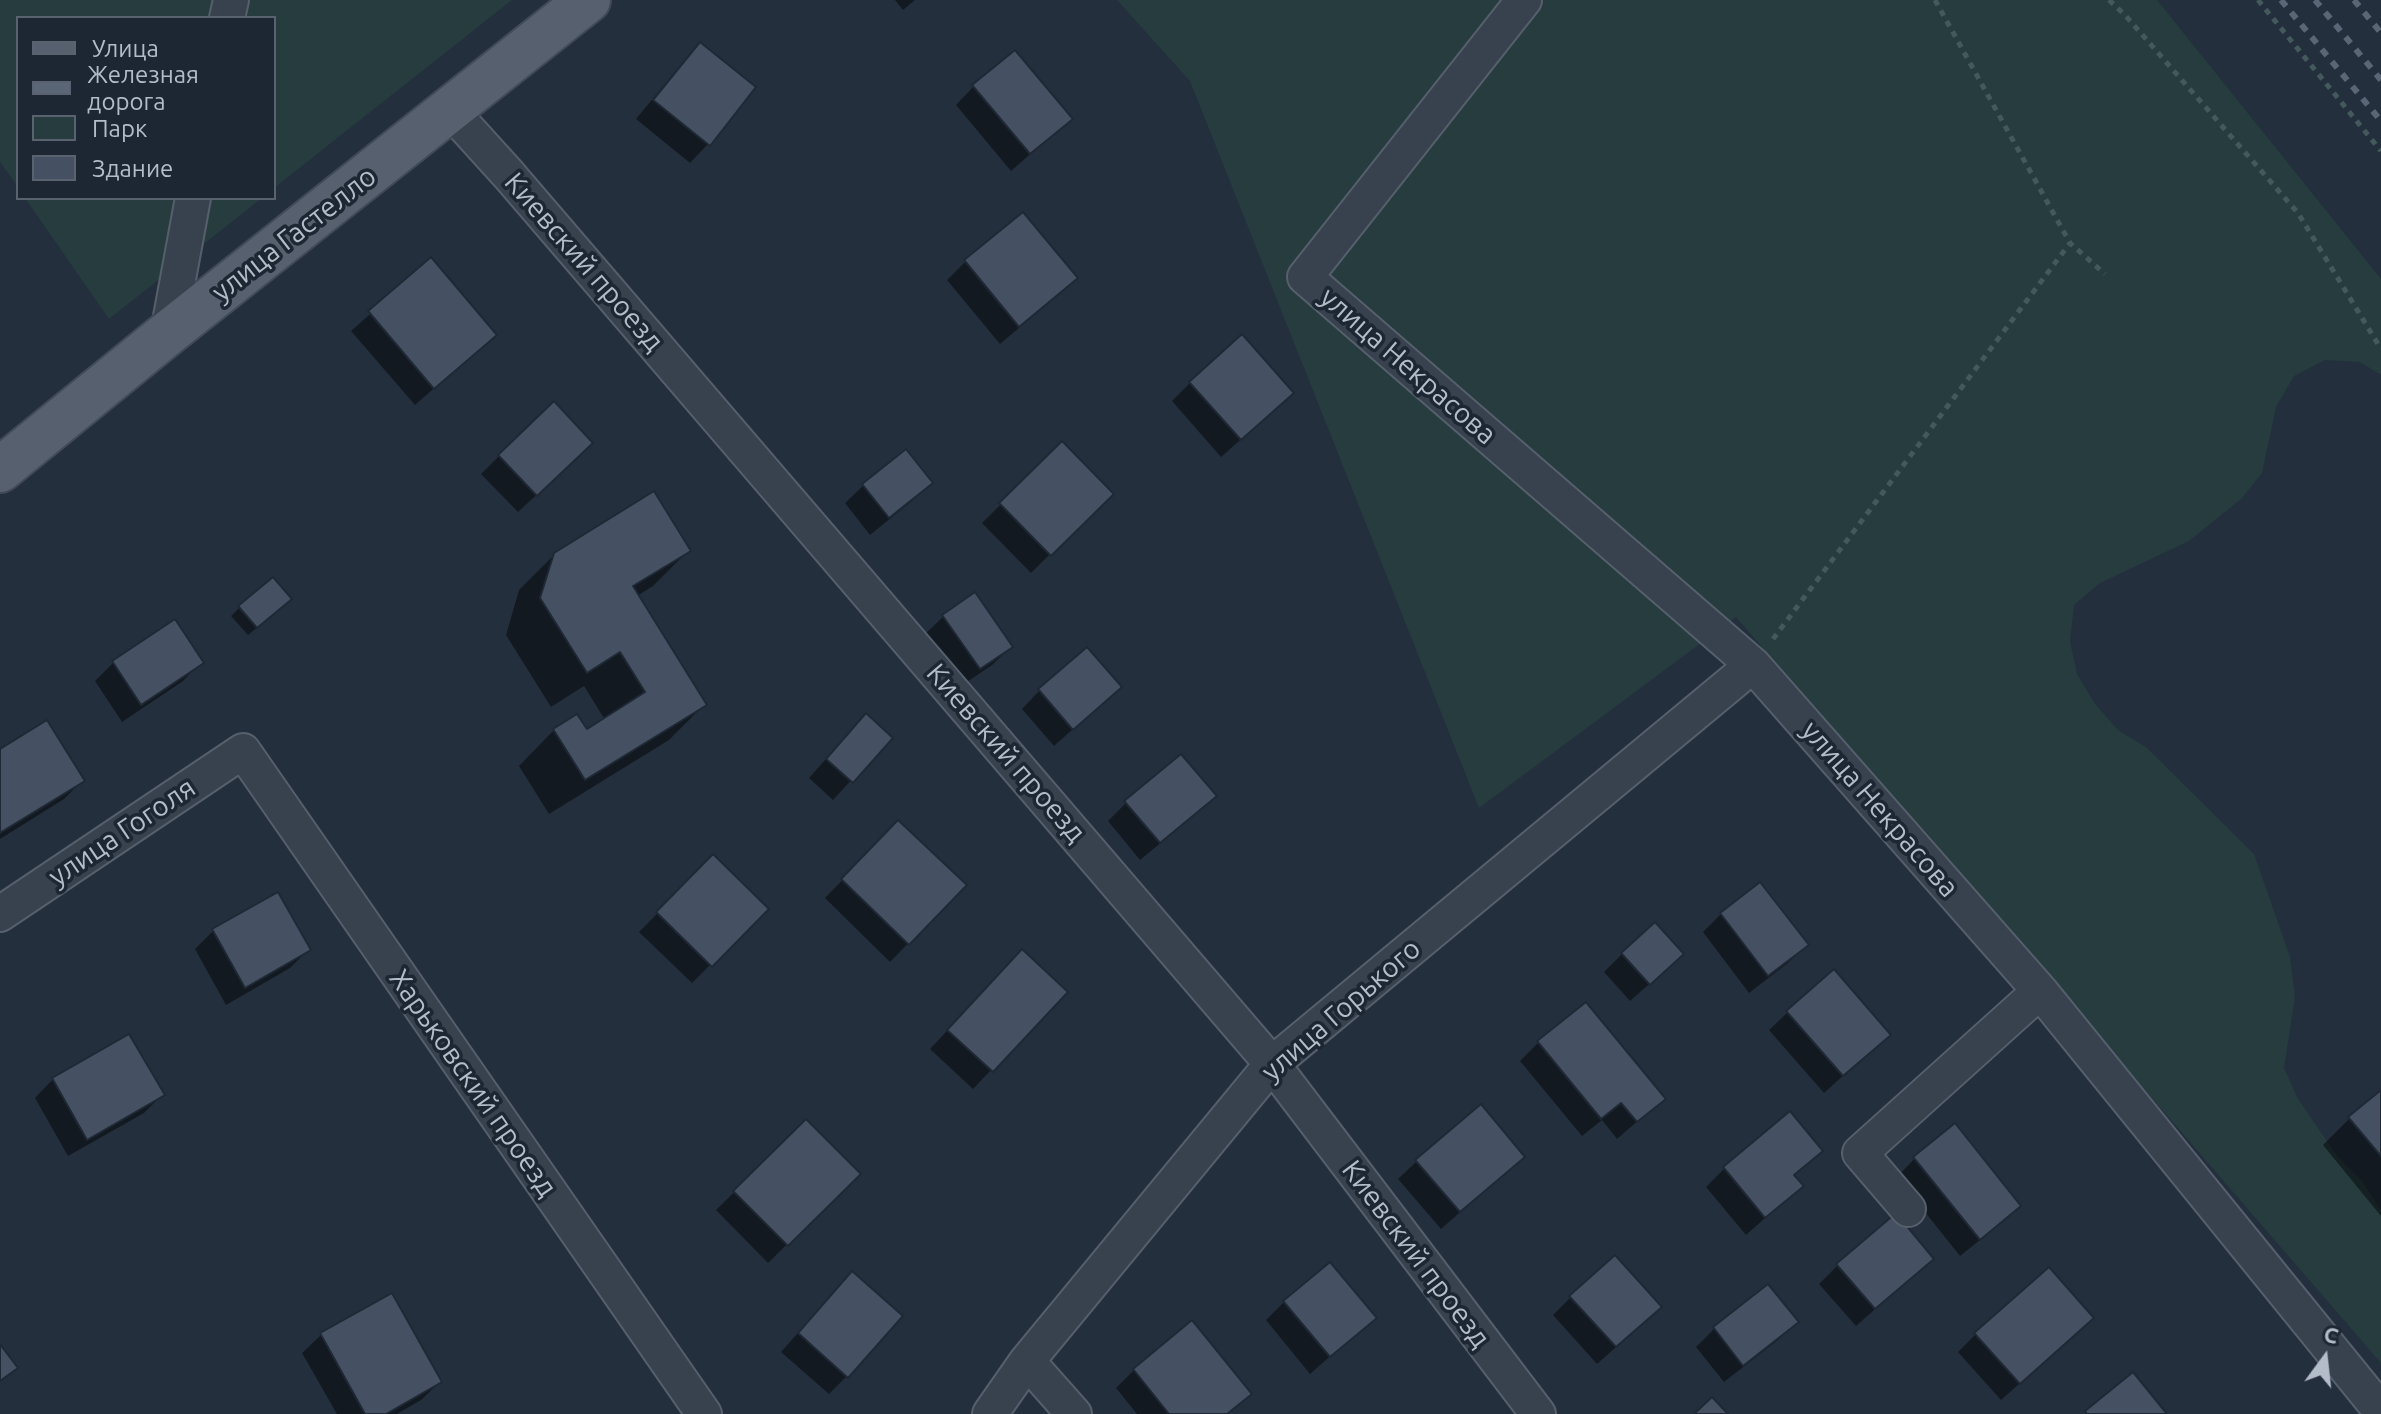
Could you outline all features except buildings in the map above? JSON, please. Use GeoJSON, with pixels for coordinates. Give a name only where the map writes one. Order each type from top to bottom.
{"type":"FeatureCollection","features":[{"type":"Feature","properties":{"kind":"main road","name":"улица Гастелло"},"geometry":{"type":"LineString","coordinates":[[0,470],[588,0]]}},
{"type":"Feature","properties":{"kind":"street","name":"улица Некрасова"},"geometry":{"type":"LineString","coordinates":[[1524,0],[1305,277],[1753,665],[2040,991],[2381,1411]]}},
{"type":"Feature","properties":{"kind":"street","name":"Киевский проезд"},"geometry":{"type":"LineString","coordinates":[[451,111],[1272,1064],[1538,1414]]}},
{"type":"Feature","properties":{"kind":"street"},"geometry":{"type":"LineString","coordinates":[[168,333],[193,200]]}},
{"type":"Feature","properties":{"kind":"street","name":"улица Горького"},"geometry":{"type":"LineString","coordinates":[[990,1414],[1027,1361],[1272,1064],[1753,665]]}},
{"type":"Feature","properties":{"kind":"street","name":"улица Гоголя"},"geometry":{"type":"LineString","coordinates":[[0,914],[243,751]]}},
{"type":"Feature","properties":{"kind":"street","name":"Харьковский проезд"},"geometry":{"type":"LineString","coordinates":[[243,751],[704,1414]]}},
{"type":"Feature","properties":{"kind":"street"},"geometry":{"type":"LineString","coordinates":[[1908,1209],[1860,1153],[2040,991]]}},
{"type":"Feature","properties":{"kind":"street"},"geometry":{"type":"LineString","coordinates":[[1027,1361],[1074,1414]]}},
{"type":"Feature","properties":{"kind":"path"},"geometry":{"type":"LineString","coordinates":[[1935,0],[2070,243],[2105,274]]}},
{"type":"Feature","properties":{"kind":"path"},"geometry":{"type":"LineString","coordinates":[[2109,0],[2298,213],[2381,349]]}},
{"type":"Feature","properties":{"kind":"path"},"geometry":{"type":"LineString","coordinates":[[2258,0],[2381,151]]}},
{"type":"Feature","properties":{"kind":"path"},"geometry":{"type":"LineString","coordinates":[[1753,665],[2070,243]]}},
{"type":"Feature","properties":{"kind":"green space"},"geometry":{"type":"Polygon","coordinates":[[[0,0],[512,0],[276,186],[276,16],[16,16],[16,184],[0,162],[0,0]]]}},
{"type":"Feature","properties":{"kind":"green space"},"geometry":{"type":"Polygon","coordinates":[[[1117,0],[2157,0],[2381,279],[2381,375],[2360,362],[2325,360],[2294,376],[2276,407],[2262,473],[2241,499],[2189,541],[2100,583],[2074,605],[2070,642],[2077,674],[2095,704],[2118,730],[2147,748],[2254,854],[2290,957],[2295,997],[2284,1068],[2298,1099],[2338,1157],[2362,1181],[2381,1210],[2381,1363],[1736,617],[1479,808],[1190,81],[1117,0]]]}},
{"type":"Feature","properties":{"kind":"green space"},"geometry":{"type":"Polygon","coordinates":[[[26,200],[259,200],[109,319],[26,200]]]}},
{"type":"Feature","properties":{"kind":"railway"},"geometry":{"type":"LineString","coordinates":[[2281,0],[2381,121]]}},
{"type":"Feature","properties":{"kind":"railway"},"geometry":{"type":"LineString","coordinates":[[2315,0],[2381,80]]}},
{"type":"Feature","properties":{"kind":"railway"},"geometry":{"type":"LineString","coordinates":[[2354,0],[2381,33]]}}]}
